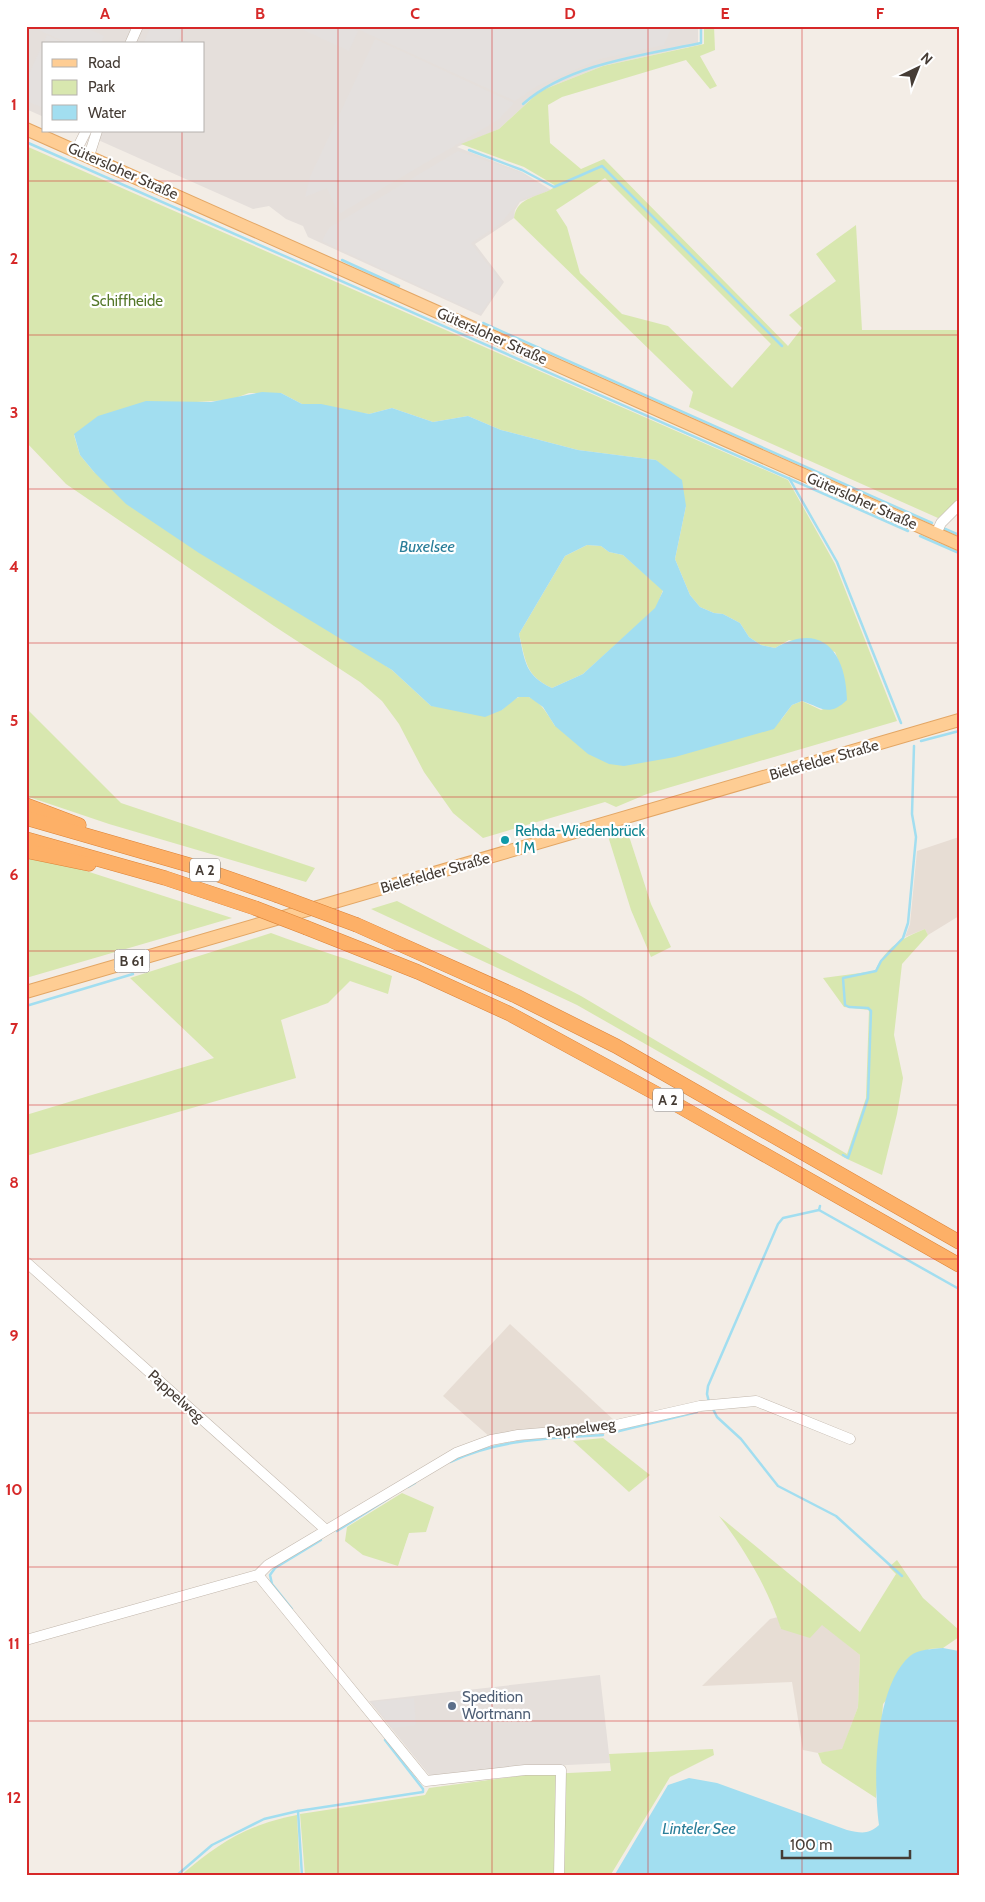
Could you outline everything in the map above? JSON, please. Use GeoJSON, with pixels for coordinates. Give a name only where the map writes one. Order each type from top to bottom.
{"type":"FeatureCollection","features":[{"type":"Feature","properties":{"kind":"highway"},"geometry":{"type":"LineString","coordinates":[[26,805],[132,848]]}},
{"type":"Feature","properties":{"kind":"highway","name":"A 2"},"geometry":{"type":"LineString","coordinates":[[26,818],[196,866],[357,925],[508,992],[608,1042],[959,1242]]}},
{"type":"Feature","properties":{"kind":"highway","name":"A 2"},"geometry":{"type":"LineString","coordinates":[[26,839],[164,878],[255,908],[418,972],[510,1014],[679,1106],[959,1265]]}},
{"type":"Feature","properties":{"kind":"highway"},"geometry":{"type":"LineString","coordinates":[[26,852],[164,878]]}},
{"type":"Feature","properties":{"kind":"main road","name":"Gütersloher Straße"},"geometry":{"type":"LineString","coordinates":[[26,129],[959,544]]}},
{"type":"Feature","properties":{"kind":"main road","name":"Bielefelder Straße"},"geometry":{"type":"LineString","coordinates":[[26,992],[959,720]]}},
{"type":"Feature","properties":{"kind":"street"},"geometry":{"type":"LineString","coordinates":[[131,42],[138,26]]}},
{"type":"Feature","properties":{"kind":"street"},"geometry":{"type":"LineString","coordinates":[[76,151],[86,132]]}},
{"type":"Feature","properties":{"kind":"street"},"geometry":{"type":"LineString","coordinates":[[89,156],[97,132]]}},
{"type":"Feature","properties":{"kind":"street"},"geometry":{"type":"LineString","coordinates":[[936,534],[940,523],[959,505]]}},
{"type":"Feature","properties":{"kind":"street","name":"Pappelweg"},"geometry":{"type":"LineString","coordinates":[[26,1262],[325,1529]]}},
{"type":"Feature","properties":{"kind":"street","name":"Pappelweg"},"geometry":{"type":"LineString","coordinates":[[26,1640],[258,1575],[268,1565],[325,1529],[456,1453],[491,1440],[603,1428],[700,1406],[756,1402],[850,1439]]}},
{"type":"Feature","properties":{"kind":"street"},"geometry":{"type":"LineString","coordinates":[[258,1575],[426,1781],[525,1770],[561,1770],[559,1876]]}},
{"type":"Feature","properties":{"kind":"shaded area"},"geometry":{"type":"Polygon","coordinates":[[[26,26],[698,26],[698,45],[603,66],[540,91],[499,129],[457,147],[522,172],[551,190],[520,202],[515,210],[514,218],[475,244],[504,282],[481,316],[308,237],[303,226],[286,219],[269,206],[253,209],[80,132],[205,132],[205,42],[42,42],[42,116],[26,109],[26,26]]]}},
{"type":"Feature","properties":{"kind":"shaded area"},"geometry":{"type":"Polygon","coordinates":[[[82,26],[104,36],[102,42],[66,42],[32,27],[82,26]]]}},
{"type":"Feature","properties":{"kind":"shaded area"},"geometry":{"type":"Polygon","coordinates":[[[151,26],[185,26],[178,42],[144,42],[151,26]]]}},
{"type":"Feature","properties":{"kind":"shaded area"},"geometry":{"type":"Polygon","coordinates":[[[295,26],[347,26],[358,31],[349,51],[295,26]]]}},
{"type":"Feature","properties":{"kind":"shaded area"},"geometry":{"type":"Polygon","coordinates":[[[351,26],[672,26],[664,45],[600,59],[537,86],[515,101],[351,26]]]}},
{"type":"Feature","properties":{"kind":"shaded area"},"geometry":{"type":"Polygon","coordinates":[[[47,35],[62,42],[44,42],[47,35]]]}},
{"type":"Feature","properties":{"kind":"shaded area"},"geometry":{"type":"Polygon","coordinates":[[[375,39],[514,103],[498,120],[339,214],[327,188],[305,197],[310,177],[375,39]]]}},
{"type":"Feature","properties":{"kind":"shaded area"},"geometry":{"type":"Polygon","coordinates":[[[42,46],[42,107],[26,101],[26,80],[42,46]]]}},
{"type":"Feature","properties":{"kind":"shaded area"},"geometry":{"type":"Polygon","coordinates":[[[458,151],[521,173],[548,190],[520,200],[501,223],[471,243],[502,283],[480,314],[322,241],[329,228],[458,151]]]}},
{"type":"Feature","properties":{"kind":"shaded area"},"geometry":{"type":"Polygon","coordinates":[[[959,837],[959,916],[928,935],[925,929],[905,937],[910,924],[917,851],[959,837]]]}},
{"type":"Feature","properties":{"kind":"shaded area"},"geometry":{"type":"Polygon","coordinates":[[[510,1324],[616,1422],[490,1437],[443,1396],[510,1324]]]}},
{"type":"Feature","properties":{"kind":"shaded area"},"geometry":{"type":"Polygon","coordinates":[[[778,1617],[781,1629],[822,1624],[860,1655],[858,1707],[842,1750],[818,1753],[803,1750],[792,1682],[702,1686],[770,1619],[778,1617]]]}},
{"type":"Feature","properties":{"kind":"shaded area"},"geometry":{"type":"Polygon","coordinates":[[[600,1675],[610,1763],[526,1767],[430,1776],[369,1701],[600,1675]]]}},
{"type":"Feature","properties":{"kind":"shaded area"},"geometry":{"type":"Polygon","coordinates":[[[414,1698],[416,1725],[392,1728],[372,1702],[414,1698]]]}},
{"type":"Feature","properties":{"kind":"green space"},"geometry":{"type":"Polygon","coordinates":[[[704,26],[714,26],[715,50],[700,56],[717,86],[710,89],[686,60],[562,97],[548,105],[550,143],[581,169],[604,159],[788,346],[802,328],[789,315],[836,281],[816,254],[856,225],[862,330],[959,330],[959,499],[938,518],[689,407],[693,392],[514,218],[516,211],[525,201],[556,186],[524,167],[461,144],[499,129],[540,91],[603,66],[704,44],[704,26]],[[605,178],[556,210],[567,227],[580,273],[622,314],[668,326],[732,388],[771,344],[605,178]]]}},
{"type":"Feature","properties":{"kind":"green space","name":"Schiffheide"},"geometry":{"type":"Polygon","coordinates":[[[26,146],[788,480],[835,564],[897,721],[647,794],[616,807],[605,802],[483,838],[453,813],[424,772],[399,724],[382,701],[360,682],[274,626],[66,484],[26,442],[26,146]],[[249,393],[230,400],[180,403],[74,435],[80,455],[94,472],[392,670],[431,706],[502,710],[514,699],[525,696],[536,701],[541,706],[555,726],[781,720],[792,705],[802,701],[821,710],[846,700],[842,670],[835,652],[789,640],[775,648],[761,645],[749,637],[740,623],[723,614],[714,613],[700,607],[690,595],[675,559],[686,506],[656,460],[578,450],[501,430],[468,416],[433,422],[392,408],[369,414],[302,404],[281,393],[249,393]]]}},
{"type":"Feature","properties":{"kind":"green space"},"geometry":{"type":"Polygon","coordinates":[[[587,545],[601,546],[609,552],[623,555],[663,590],[656,608],[583,674],[552,688],[536,678],[528,667],[519,634],[565,556],[587,545]]]}},
{"type":"Feature","properties":{"kind":"green space"},"geometry":{"type":"Polygon","coordinates":[[[26,708],[121,803],[315,868],[306,882],[109,824],[26,796],[26,708]]]}},
{"type":"Feature","properties":{"kind":"green space"},"geometry":{"type":"Polygon","coordinates":[[[627,830],[651,904],[671,947],[651,957],[631,910],[608,836],[627,830]]]}},
{"type":"Feature","properties":{"kind":"green space"},"geometry":{"type":"Polygon","coordinates":[[[26,858],[80,869],[232,918],[26,978],[26,858]]]}},
{"type":"Feature","properties":{"kind":"green space"},"geometry":{"type":"Polygon","coordinates":[[[397,901],[581,996],[847,1154],[866,1098],[869,1010],[844,1007],[823,978],[875,971],[884,956],[896,944],[925,929],[928,935],[902,964],[894,1035],[903,1078],[897,1114],[882,1175],[845,1158],[577,1005],[371,909],[397,901]]]}},
{"type":"Feature","properties":{"kind":"green space"},"geometry":{"type":"Polygon","coordinates":[[[271,933],[392,976],[388,994],[350,981],[328,1003],[281,1020],[296,1078],[26,1156],[26,1115],[214,1058],[130,978],[271,933]]]}},
{"type":"Feature","properties":{"kind":"green space"},"geometry":{"type":"Polygon","coordinates":[[[603,1438],[650,1475],[629,1492],[573,1441],[603,1438]]]}},
{"type":"Feature","properties":{"kind":"green space"},"geometry":{"type":"Polygon","coordinates":[[[402,1493],[434,1507],[426,1532],[409,1533],[398,1566],[363,1555],[345,1541],[347,1527],[402,1493]]]}},
{"type":"Feature","properties":{"kind":"green space"},"geometry":{"type":"Polygon","coordinates":[[[719,1516],[860,1632],[896,1574],[889,1567],[897,1560],[923,1598],[959,1630],[959,1637],[943,1648],[929,1649],[883,1704],[876,1798],[822,1763],[818,1753],[842,1749],[858,1707],[860,1655],[822,1625],[810,1638],[781,1629],[763,1584],[738,1542],[719,1516]]]}},
{"type":"Feature","properties":{"kind":"green space"},"geometry":{"type":"Polygon","coordinates":[[[713,1749],[714,1755],[670,1777],[610,1876],[305,1876],[300,1814],[425,1795],[429,1788],[526,1775],[611,1771],[609,1754],[713,1749]]]}},
{"type":"Feature","properties":{"kind":"green space"},"geometry":{"type":"Polygon","coordinates":[[[297,1815],[300,1876],[180,1876],[234,1837],[263,1824],[297,1815]]]}},
{"type":"Feature","properties":{"kind":"water","name":"Buxelsee"},"geometry":{"type":"Polygon","coordinates":[[[262,392],[281,393],[302,404],[321,404],[369,414],[392,408],[433,422],[468,416],[501,430],[578,450],[656,460],[682,480],[686,506],[675,559],[690,595],[700,607],[714,613],[723,614],[740,623],[749,637],[761,645],[775,648],[806,638],[818,640],[828,646],[836,655],[842,668],[846,683],[847,700],[835,709],[829,710],[824,710],[802,701],[792,705],[774,729],[675,757],[624,766],[609,764],[588,754],[555,726],[543,707],[529,697],[518,697],[502,710],[485,717],[431,706],[392,670],[199,553],[126,504],[80,455],[74,434],[98,416],[146,401],[211,402],[262,392]],[[587,545],[565,556],[519,634],[525,660],[531,673],[552,688],[583,674],[655,608],[663,591],[623,555],[609,552],[601,546],[587,545]]]}},
{"type":"Feature","properties":{"kind":"water","name":"Linteler See"},"geometry":{"type":"Polygon","coordinates":[[[943,1648],[959,1651],[959,1876],[614,1876],[668,1785],[689,1778],[717,1783],[847,1830],[864,1832],[875,1828],[879,1825],[876,1784],[879,1736],[889,1689],[898,1670],[910,1656],[921,1651],[943,1648]]]}},
{"type":"Feature","properties":{"kind":"waterway"},"geometry":{"type":"LineString","coordinates":[[523,104],[541,90],[584,70],[631,57],[701,43],[701,26]]}},
{"type":"Feature","properties":{"kind":"waterway"},"geometry":{"type":"LineString","coordinates":[[26,142],[908,531]]}},
{"type":"Feature","properties":{"kind":"waterway"},"geometry":{"type":"LineString","coordinates":[[469,150],[522,170],[554,187],[602,166],[782,346]]}},
{"type":"Feature","properties":{"kind":"waterway"},"geometry":{"type":"LineString","coordinates":[[342,260],[399,286]]}},
{"type":"Feature","properties":{"kind":"waterway"},"geometry":{"type":"LineString","coordinates":[[483,323],[932,523]]}},
{"type":"Feature","properties":{"kind":"waterway"},"geometry":{"type":"LineString","coordinates":[[789,478],[837,562],[901,723]]}},
{"type":"Feature","properties":{"kind":"waterway"},"geometry":{"type":"LineString","coordinates":[[943,528],[959,535]]}},
{"type":"Feature","properties":{"kind":"waterway"},"geometry":{"type":"LineString","coordinates":[[920,536],[959,553]]}},
{"type":"Feature","properties":{"kind":"waterway"},"geometry":{"type":"LineString","coordinates":[[921,741],[959,731]]}},
{"type":"Feature","properties":{"kind":"waterway"},"geometry":{"type":"LineString","coordinates":[[843,1155],[848,1158],[868,1098],[871,1011],[868,1008],[845,1005],[843,978],[876,971],[881,961],[903,938],[908,923],[916,837],[912,814],[914,746]]}},
{"type":"Feature","properties":{"kind":"waterway"},"geometry":{"type":"LineString","coordinates":[[26,1006],[133,974]]}},
{"type":"Feature","properties":{"kind":"waterway"},"geometry":{"type":"LineString","coordinates":[[709,1402],[708,1386],[778,1224],[783,1218],[819,1210],[820,1206]]}},
{"type":"Feature","properties":{"kind":"waterway"},"geometry":{"type":"LineString","coordinates":[[819,1210],[959,1289]]}},
{"type":"Feature","properties":{"kind":"waterway"},"geometry":{"type":"LineString","coordinates":[[713,1409],[717,1417],[741,1439],[778,1486],[836,1516],[902,1576]]}},
{"type":"Feature","properties":{"kind":"waterway"},"geometry":{"type":"LineString","coordinates":[[611,1433],[697,1412]]}},
{"type":"Feature","properties":{"kind":"waterway"},"geometry":{"type":"LineString","coordinates":[[450,1462],[468,1454],[506,1444],[603,1435]]}},
{"type":"Feature","properties":{"kind":"waterway"},"geometry":{"type":"LineString","coordinates":[[408,1487],[415,1483]]}},
{"type":"Feature","properties":{"kind":"waterway"},"geometry":{"type":"LineString","coordinates":[[337,1531],[389,1498]]}},
{"type":"Feature","properties":{"kind":"waterway"},"geometry":{"type":"LineString","coordinates":[[292,1609],[272,1584],[270,1575],[275,1568],[321,1540]]}},
{"type":"Feature","properties":{"kind":"waterway"},"geometry":{"type":"LineString","coordinates":[[176,1876],[212,1845],[264,1819],[298,1811],[423,1792],[423,1789],[385,1740]]}},
{"type":"Feature","properties":{"kind":"waterway"},"geometry":{"type":"LineString","coordinates":[[298,1811],[302,1876]]}},
{"type":"Feature","properties":{"kind":"place","name":"Rehda-Wiedenbrück 1 M"},"geometry":{"type":"Point","coordinates":[505,840]}},
{"type":"Feature","properties":{"kind":"place","name":"Spedition Wortmann"},"geometry":{"type":"Point","coordinates":[452,1706]}}]}
